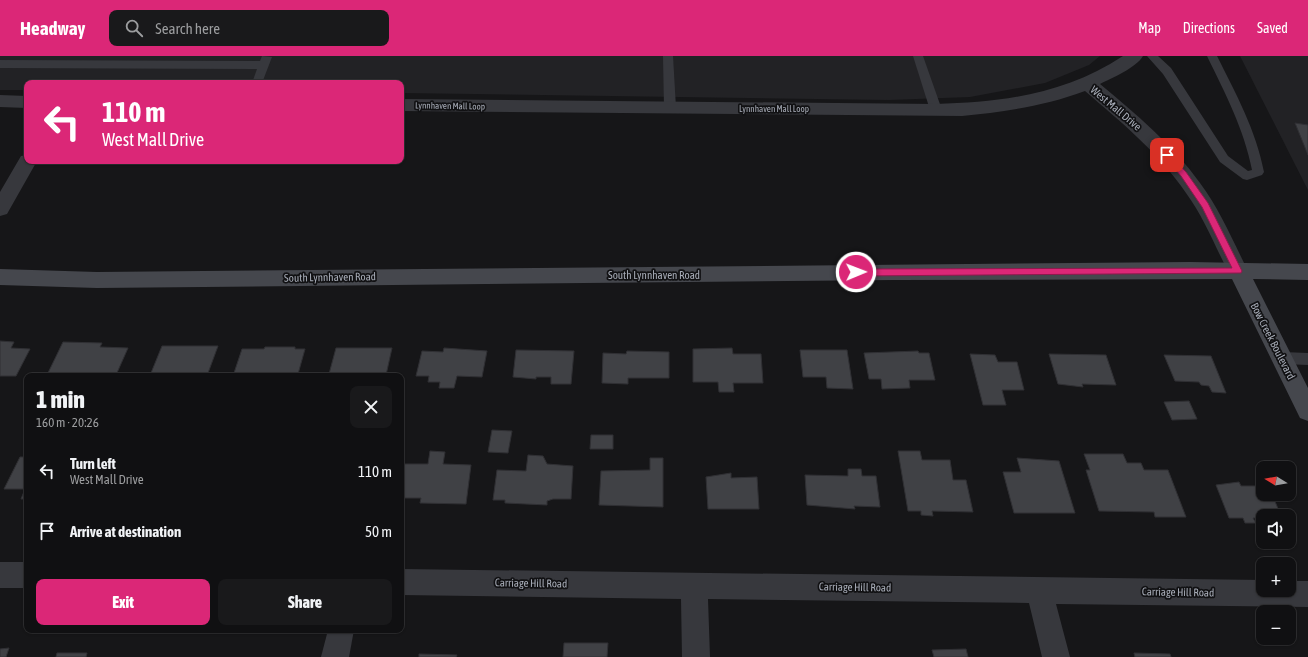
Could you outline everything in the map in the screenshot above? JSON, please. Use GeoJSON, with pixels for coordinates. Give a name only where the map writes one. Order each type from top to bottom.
{"type":"FeatureCollection","features":[{"type":"Feature","properties":{"kind":"street","name":"Lynnhaven Mall Loop"},"geometry":{"type":"LineString","coordinates":[[404,105],[936,110],[984,108],[1014,104],[1056,95],[1088,84],[1112,72],[1135,56]]}},
{"type":"Feature","properties":{"kind":"street","name":"West Mall Drive"},"geometry":{"type":"LineString","coordinates":[[1088,84],[1136,124],[1158,145],[1183,174],[1205,206],[1238,271]]}},
{"type":"Feature","properties":{"kind":"street"},"geometry":{"type":"LineString","coordinates":[[0,101],[24,102]]}},
{"type":"Feature","properties":{"kind":"street"},"geometry":{"type":"LineString","coordinates":[[0,209],[26,164]]}},
{"type":"Feature","properties":{"kind":"street","name":"Bow Creek Boulevard"},"geometry":{"type":"LineString","coordinates":[[1238,271],[1283,358],[1308,412]]}},
{"type":"Feature","properties":{"kind":"street","name":"South Lynnhaven Road"},"geometry":{"type":"LineString","coordinates":[[0,277],[97,280],[894,272],[1308,272]]}},
{"type":"Feature","properties":{"kind":"street"},"geometry":{"type":"LineString","coordinates":[[0,575],[24,575]]}},
{"type":"Feature","properties":{"kind":"street","name":"Carriage Hill Road"},"geometry":{"type":"LineString","coordinates":[[404,582],[1308,594]]}},
{"type":"Feature","properties":{"kind":"street"},"geometry":{"type":"LineString","coordinates":[[694,585],[696,657]]}},
{"type":"Feature","properties":{"kind":"street"},"geometry":{"type":"LineString","coordinates":[[1039,590],[1056,657]]}},
{"type":"Feature","properties":{"kind":"street"},"geometry":{"type":"LineString","coordinates":[[335,657],[340,633]]}},
{"type":"Feature","properties":{"kind":"lane"},"geometry":{"type":"LineString","coordinates":[[668,56],[670,108]]}},
{"type":"Feature","properties":{"kind":"lane"},"geometry":{"type":"LineString","coordinates":[[918,56],[936,110]]}},
{"type":"Feature","properties":{"kind":"lane"},"geometry":{"type":"LineString","coordinates":[[1152,56],[1166,71],[1224,159],[1247,176],[1258,172],[1255,153],[1240,115],[1212,56]]}},
{"type":"Feature","properties":{"kind":"lane"},"geometry":{"type":"LineString","coordinates":[[0,64],[265,60],[258,80]]}},
{"type":"Feature","properties":{"kind":"lane"},"geometry":{"type":"LineString","coordinates":[[1283,358],[1308,359]]}},
{"type":"Feature","properties":{"kind":"shaded area"},"geometry":{"type":"Polygon","coordinates":[[[0,56],[1100,56],[1089,65],[1045,83],[970,97],[889,100],[404,93],[404,80],[24,80],[24,90],[0,90],[0,56]]]}},
{"type":"Feature","properties":{"kind":"shaded area"},"geometry":{"type":"Polygon","coordinates":[[[1240,56],[1308,56],[1308,190],[1240,56]]]}},
{"type":"Feature","properties":{"kind":"building"},"geometry":{"type":"Polygon","coordinates":[[[1295,123],[1308,125],[1308,155],[1295,123]]]}},
{"type":"Feature","properties":{"kind":"building"},"geometry":{"type":"Polygon","coordinates":[[[0,341],[14,342],[11,348],[30,349],[16,376],[0,376],[0,341]]]}},
{"type":"Feature","properties":{"kind":"building"},"geometry":{"type":"Polygon","coordinates":[[[63,342],[102,343],[100,347],[128,348],[117,373],[48,373],[63,342]]]}},
{"type":"Feature","properties":{"kind":"building"},"geometry":{"type":"Polygon","coordinates":[[[162,346],[218,346],[208,373],[151,373],[162,346]]]}},
{"type":"Feature","properties":{"kind":"building"},"geometry":{"type":"Polygon","coordinates":[[[265,347],[295,347],[295,349],[305,349],[298,373],[234,373],[242,349],[264,349],[265,347]]]}},
{"type":"Feature","properties":{"kind":"building"},"geometry":{"type":"Polygon","coordinates":[[[336,348],[392,348],[386,373],[329,373],[336,348]]]}},
{"type":"Feature","properties":{"kind":"building"},"geometry":{"type":"Polygon","coordinates":[[[444,348],[487,351],[482,377],[457,376],[454,388],[439,388],[440,382],[428,382],[429,376],[416,376],[422,351],[443,352],[444,348]]]}},
{"type":"Feature","properties":{"kind":"building"},"geometry":{"type":"Polygon","coordinates":[[[732,348],[733,354],[761,354],[763,383],[733,383],[734,392],[719,392],[718,382],[693,382],[693,349],[732,348]]]}},
{"type":"Feature","properties":{"kind":"building"},"geometry":{"type":"Polygon","coordinates":[[[516,350],[574,351],[571,384],[551,384],[551,377],[536,377],[536,379],[513,377],[516,350]]]}},
{"type":"Feature","properties":{"kind":"building"},"geometry":{"type":"Polygon","coordinates":[[[800,350],[847,350],[853,389],[827,388],[826,377],[803,377],[800,350]]]}},
{"type":"Feature","properties":{"kind":"building"},"geometry":{"type":"Polygon","coordinates":[[[627,351],[669,352],[669,378],[628,378],[628,384],[602,383],[603,353],[626,354],[627,351]]]}},
{"type":"Feature","properties":{"kind":"building"},"geometry":{"type":"Polygon","coordinates":[[[918,351],[919,353],[929,353],[935,380],[909,380],[910,388],[882,389],[881,379],[869,379],[864,353],[918,351]]]}},
{"type":"Feature","properties":{"kind":"building"},"geometry":{"type":"Polygon","coordinates":[[[970,354],[995,355],[998,362],[1017,362],[1024,390],[1002,390],[1006,405],[983,405],[970,354]]]}},
{"type":"Feature","properties":{"kind":"building"},"geometry":{"type":"Polygon","coordinates":[[[1049,354],[1106,355],[1116,385],[1082,384],[1083,387],[1058,384],[1049,354]]]}},
{"type":"Feature","properties":{"kind":"building"},"geometry":{"type":"Polygon","coordinates":[[[1164,355],[1211,356],[1226,393],[1212,392],[1209,386],[1201,385],[1199,382],[1175,381],[1164,355]]]}},
{"type":"Feature","properties":{"kind":"building"},"geometry":{"type":"Polygon","coordinates":[[[1189,401],[1197,419],[1172,420],[1164,402],[1189,401]]]}},
{"type":"Feature","properties":{"kind":"building"},"geometry":{"type":"Polygon","coordinates":[[[492,430],[512,431],[508,453],[488,452],[492,430]]]}},
{"type":"Feature","properties":{"kind":"building"},"geometry":{"type":"Polygon","coordinates":[[[591,435],[613,435],[613,449],[590,449],[591,435]]]}},
{"type":"Feature","properties":{"kind":"building"},"geometry":{"type":"Polygon","coordinates":[[[430,451],[445,452],[443,464],[471,465],[466,504],[420,503],[421,498],[404,498],[404,464],[428,464],[430,451]]]}},
{"type":"Feature","properties":{"kind":"building"},"geometry":{"type":"Polygon","coordinates":[[[898,451],[920,451],[922,460],[950,460],[953,480],[966,480],[973,512],[932,511],[933,516],[921,515],[921,511],[908,511],[898,451]]]}},
{"type":"Feature","properties":{"kind":"building"},"geometry":{"type":"Polygon","coordinates":[[[1084,454],[1123,454],[1127,463],[1141,463],[1144,470],[1168,470],[1186,517],[1155,517],[1154,512],[1099,511],[1086,470],[1090,470],[1084,454]]]}},
{"type":"Feature","properties":{"kind":"building"},"geometry":{"type":"Polygon","coordinates":[[[528,455],[543,456],[547,464],[573,466],[571,499],[553,499],[547,501],[547,505],[505,503],[505,500],[493,500],[497,470],[526,471],[528,455]]]}},
{"type":"Feature","properties":{"kind":"building"},"geometry":{"type":"Polygon","coordinates":[[[20,457],[24,457],[24,489],[4,489],[20,457]]]}},
{"type":"Feature","properties":{"kind":"building"},"geometry":{"type":"Polygon","coordinates":[[[650,458],[663,458],[663,507],[599,505],[601,471],[650,470],[650,458]]]}},
{"type":"Feature","properties":{"kind":"building"},"geometry":{"type":"Polygon","coordinates":[[[1017,458],[1059,461],[1075,513],[1014,513],[1003,472],[1021,472],[1017,458]]]}},
{"type":"Feature","properties":{"kind":"building"},"geometry":{"type":"Polygon","coordinates":[[[848,469],[861,469],[862,476],[876,476],[880,507],[854,506],[855,509],[807,505],[805,475],[848,476],[848,469]]]}},
{"type":"Feature","properties":{"kind":"building"},"geometry":{"type":"Polygon","coordinates":[[[731,473],[731,478],[757,477],[759,509],[708,509],[706,477],[731,473]]]}},
{"type":"Feature","properties":{"kind":"building"},"geometry":{"type":"Polygon","coordinates":[[[1239,482],[1241,486],[1256,486],[1256,501],[1275,501],[1278,509],[1256,509],[1256,518],[1253,518],[1256,523],[1245,523],[1243,518],[1229,518],[1216,485],[1239,482]]]}},
{"type":"Feature","properties":{"kind":"building"},"geometry":{"type":"Polygon","coordinates":[[[24,492],[24,499],[21,499],[24,492]]]}},
{"type":"Feature","properties":{"kind":"building"},"geometry":{"type":"Polygon","coordinates":[[[564,643],[608,643],[607,657],[563,657],[564,643]]]}},
{"type":"Feature","properties":{"kind":"building"},"geometry":{"type":"Polygon","coordinates":[[[9,648],[6,657],[0,657],[0,649],[9,648]]]}},
{"type":"Feature","properties":{"kind":"building"},"geometry":{"type":"Polygon","coordinates":[[[966,649],[968,657],[934,657],[932,650],[966,649]]]}},
{"type":"Feature","properties":{"kind":"building"},"geometry":{"type":"Polygon","coordinates":[[[57,653],[87,653],[86,657],[56,657],[57,653]]]}},
{"type":"Feature","properties":{"kind":"building"},"geometry":{"type":"Polygon","coordinates":[[[1134,653],[1170,654],[1171,657],[1135,657],[1134,653]]]}},
{"type":"Feature","properties":{"kind":"building"},"geometry":{"type":"Polygon","coordinates":[[[419,654],[457,655],[456,657],[419,657],[419,654]]]}},
{"type":"Feature","properties":{"kind":"route"},"geometry":{"type":"LineString","coordinates":[[856,272],[1238,271],[1205,206],[1183,174],[1167,155]]}}]}
